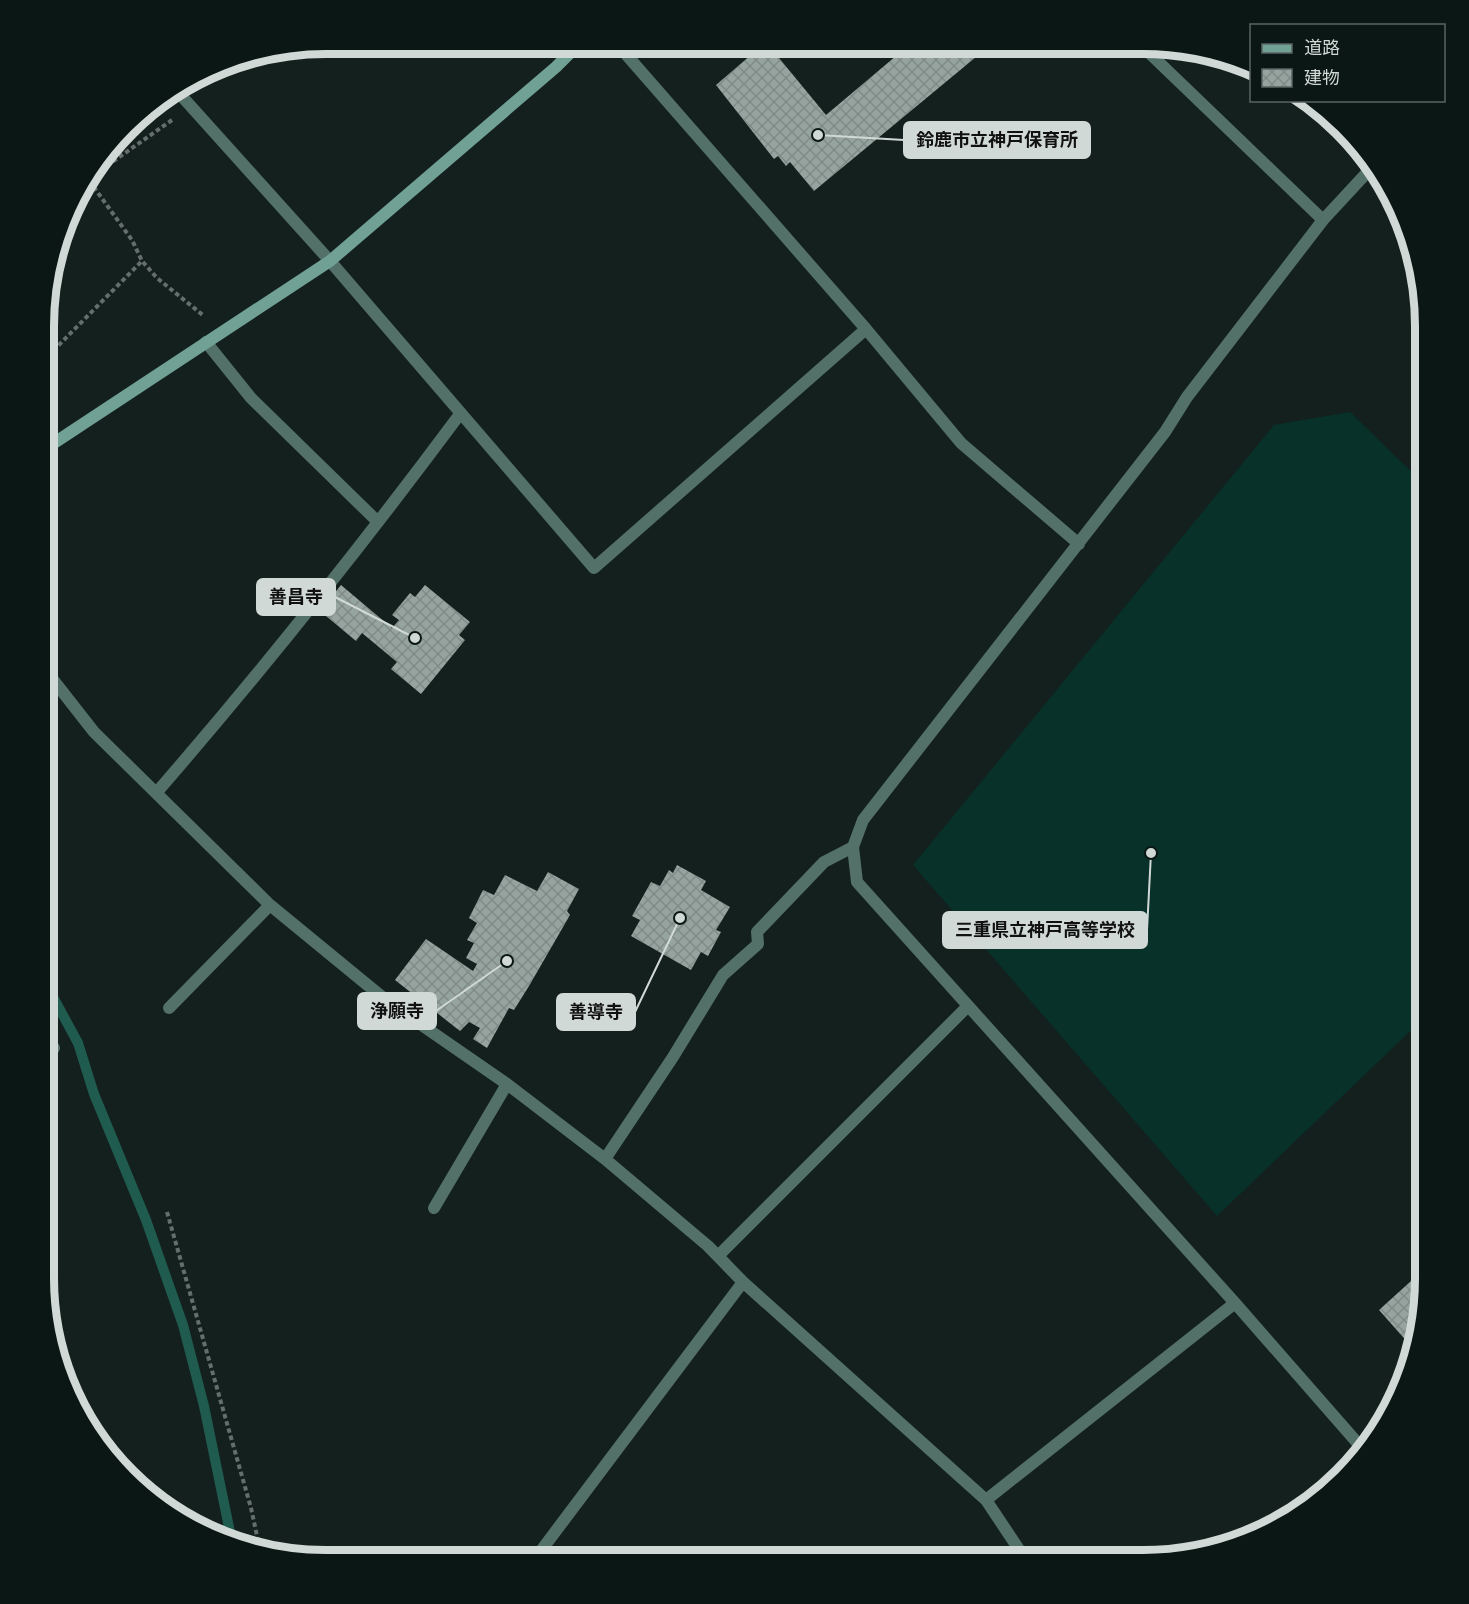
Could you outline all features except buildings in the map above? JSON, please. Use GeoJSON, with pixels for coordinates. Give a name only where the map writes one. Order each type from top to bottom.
{"type":"FeatureCollection","features":[{"type":"Feature","properties":{"kind":"street"},"geometry":{"type":"LineString","coordinates":[[54,443],[330,261],[569,54]]}},
{"type":"Feature","properties":{"kind":"street"},"geometry":{"type":"LineString","coordinates":[[626,54],[866,330],[961,443],[1079,544]]}},
{"type":"Feature","properties":{"kind":"street"},"geometry":{"type":"LineString","coordinates":[[1151,54],[1323,220]]}},
{"type":"Feature","properties":{"kind":"street"},"geometry":{"type":"LineString","coordinates":[[181,96],[330,261],[594,568],[866,330]]}},
{"type":"Feature","properties":{"kind":"street"},"geometry":{"type":"LineString","coordinates":[[1359,1444],[1235,1303],[857,882],[853,847],[863,820],[1165,432],[1187,397],[1323,220],[1367,172]]}},
{"type":"Feature","properties":{"kind":"street"},"geometry":{"type":"LineString","coordinates":[[206,342],[251,398],[378,522]]}},
{"type":"Feature","properties":{"kind":"street"},"geometry":{"type":"LineString","coordinates":[[157,792],[209,732],[378,522],[460,414]]}},
{"type":"Feature","properties":{"kind":"street"},"geometry":{"type":"LineString","coordinates":[[54,681],[94,732],[270,905],[387,1000],[507,1084],[605,1159],[718,1256],[743,1282],[986,1500],[1019,1550]]}},
{"type":"Feature","properties":{"kind":"street"},"geometry":{"type":"LineString","coordinates":[[605,1159],[673,1057],[723,975],[758,944],[757,932],[824,862],[853,847]]}},
{"type":"Feature","properties":{"kind":"street"},"geometry":{"type":"LineString","coordinates":[[169,1008],[270,905]]}},
{"type":"Feature","properties":{"kind":"street"},"geometry":{"type":"LineString","coordinates":[[718,1256],[968,1006]]}},
{"type":"Feature","properties":{"kind":"street"},"geometry":{"type":"LineString","coordinates":[[434,1208],[507,1084]]}},
{"type":"Feature","properties":{"kind":"street"},"geometry":{"type":"LineString","coordinates":[[542,1550],[743,1282]]}},
{"type":"Feature","properties":{"kind":"street"},"geometry":{"type":"LineString","coordinates":[[986,1500],[1235,1303]]}},
{"type":"Feature","properties":{"kind":"path"},"geometry":{"type":"LineString","coordinates":[[105,167],[192,107]]}},
{"type":"Feature","properties":{"kind":"path"},"geometry":{"type":"LineString","coordinates":[[93,186],[132,240],[142,261],[157,278],[223,331]]}},
{"type":"Feature","properties":{"kind":"path"},"geometry":{"type":"LineString","coordinates":[[54,350],[142,261]]}},
{"type":"Feature","properties":{"kind":"path"},"geometry":{"type":"LineString","coordinates":[[167,1212],[259,1542]]}},
{"type":"Feature","properties":{"kind":"green space"},"geometry":{"type":"Polygon","coordinates":[[[1350,412],[1415,475],[1415,1027],[1217,1216],[913,865],[1274,425],[1350,412]]]}},
{"type":"Feature","properties":{"kind":"waterway"},"geometry":{"type":"LineString","coordinates":[[54,999],[78,1043],[94,1094],[146,1220],[183,1325],[204,1406],[230,1532]]}},
{"type":"Feature","properties":{"kind":"place","name":"鈴鹿市立神戸保育所"},"geometry":{"type":"Point","coordinates":[818,135]}},
{"type":"Feature","properties":{"kind":"place","name":"善昌寺"},"geometry":{"type":"Point","coordinates":[415,638]}},
{"type":"Feature","properties":{"kind":"place","name":"三重県立神戸高等学校"},"geometry":{"type":"Point","coordinates":[1151,853]}},
{"type":"Feature","properties":{"kind":"place","name":"善導寺"},"geometry":{"type":"Point","coordinates":[680,918]}},
{"type":"Feature","properties":{"kind":"place","name":"浄願寺"},"geometry":{"type":"Point","coordinates":[507,961]}}]}
